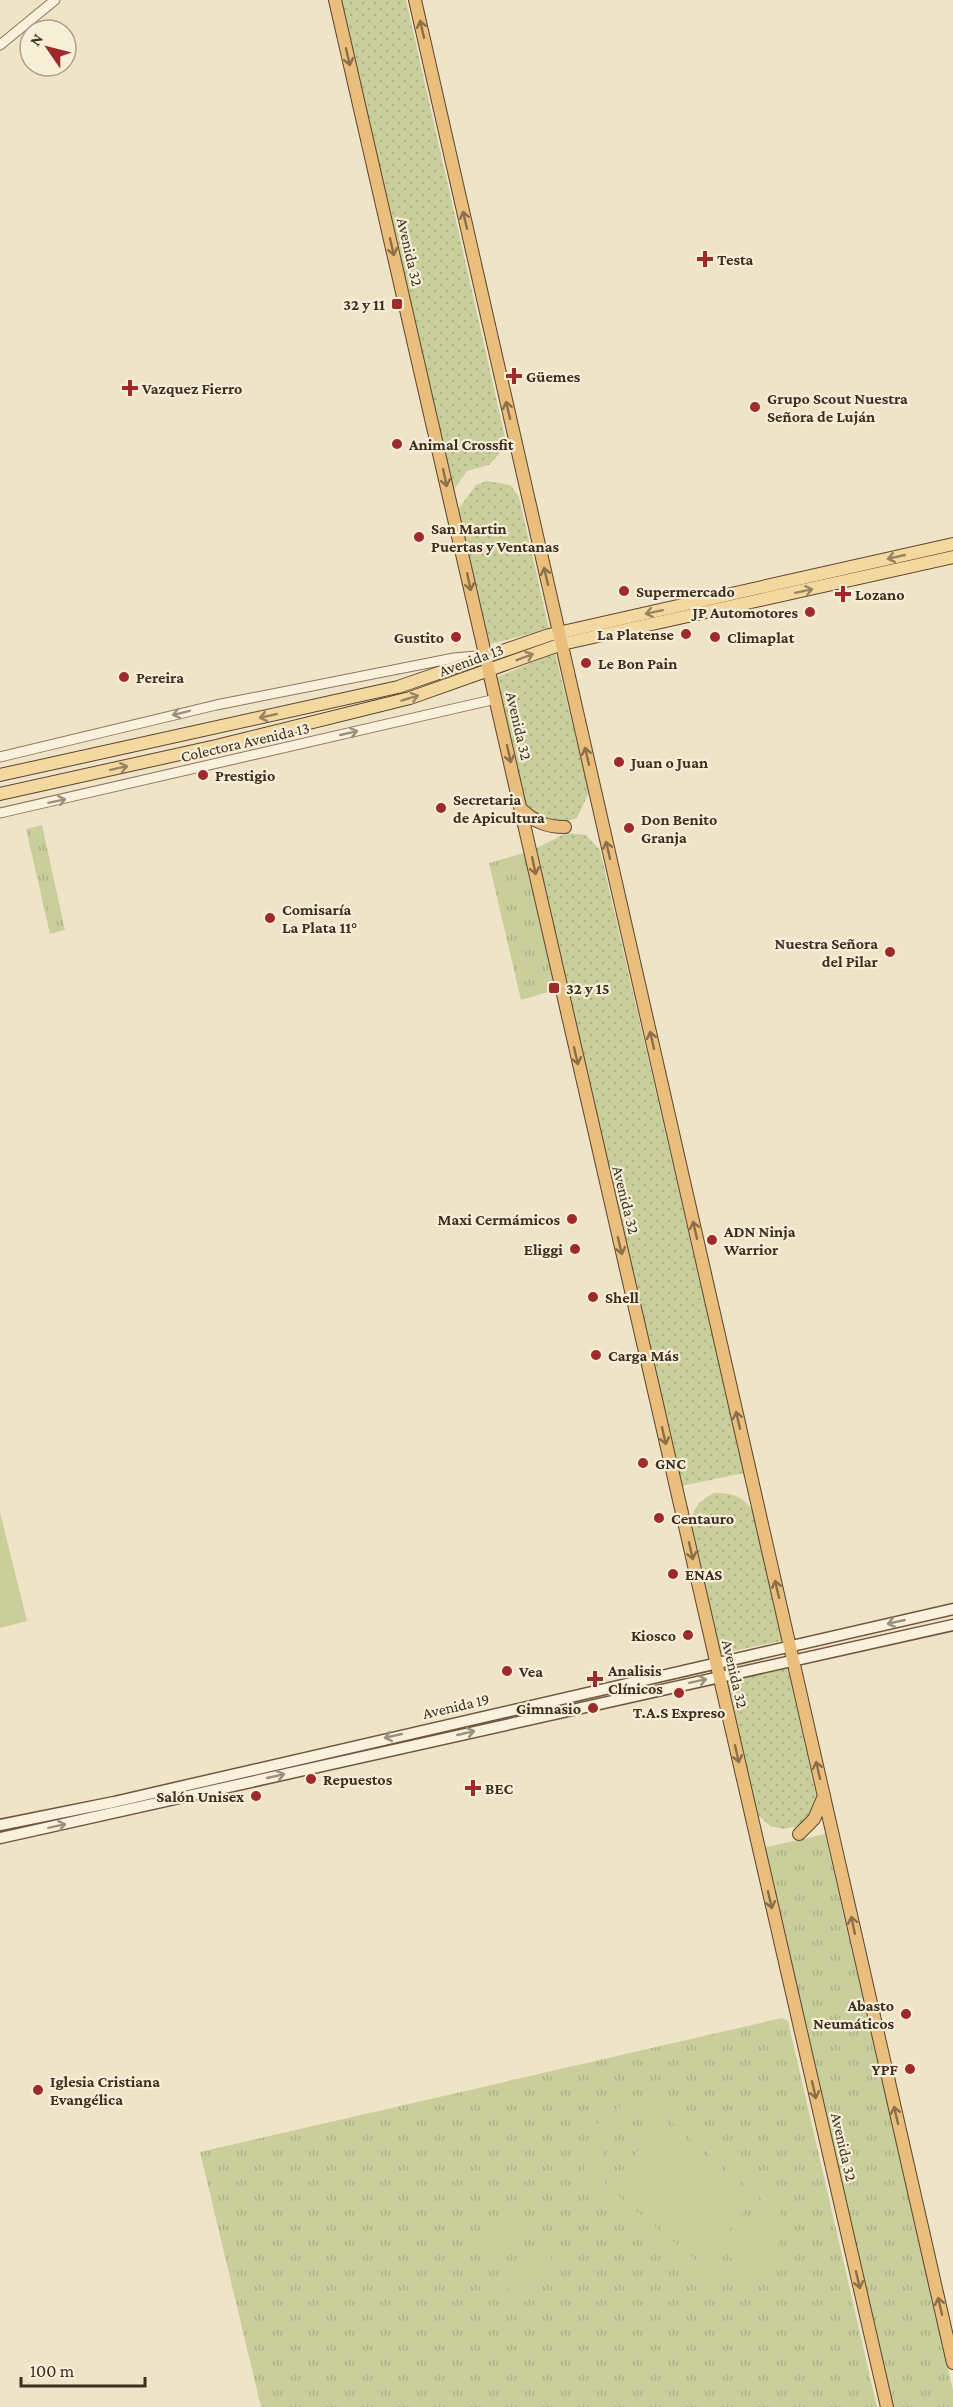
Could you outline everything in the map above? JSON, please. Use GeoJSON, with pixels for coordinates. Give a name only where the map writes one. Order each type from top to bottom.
{"type":"FeatureCollection","features":[{"type":"Feature","properties":{"kind":"highway","name":"Avenida 32"},"geometry":{"type":"LineString","coordinates":[[335,0],[887,2407]]}},
{"type":"Feature","properties":{"kind":"highway"},"geometry":{"type":"LineString","coordinates":[[415,0],[953,2362]]}},
{"type":"Feature","properties":{"kind":"highway"},"geometry":{"type":"LineString","coordinates":[[521,809],[540,824],[565,827]]}},
{"type":"Feature","properties":{"kind":"highway"},"geometry":{"type":"LineString","coordinates":[[799,1834],[814,1819],[824,1796]]}},
{"type":"Feature","properties":{"kind":"main road","name":"Avenida 13"},"geometry":{"type":"LineString","coordinates":[[0,775],[398,687],[486,656],[953,544]]}},
{"type":"Feature","properties":{"kind":"main road","name":"Avenida 13"},"geometry":{"type":"LineString","coordinates":[[0,794],[216,746],[410,698],[489,671],[560,638],[953,557]]}},
{"type":"Feature","properties":{"kind":"main road","name":"Avenida 19"},"geometry":{"type":"LineString","coordinates":[[0,1825],[125,1799],[953,1609]]}},
{"type":"Feature","properties":{"kind":"main road","name":"Avenida 19"},"geometry":{"type":"LineString","coordinates":[[0,1838],[953,1625]]}},
{"type":"Feature","properties":{"kind":"street"},"geometry":{"type":"LineString","coordinates":[[0,45],[55,0]]}},
{"type":"Feature","properties":{"kind":"street"},"geometry":{"type":"LineString","coordinates":[[0,757],[216,705],[454,658],[486,656]]}},
{"type":"Feature","properties":{"kind":"street","name":"Colectora Avenida 13"},"geometry":{"type":"LineString","coordinates":[[0,813],[496,699]]}},
{"type":"Feature","properties":{"kind":"green space"},"geometry":{"type":"Polygon","coordinates":[[[339,0],[406,0],[505,437],[500,453],[489,465],[467,471],[453,491],[339,0]]]}},
{"type":"Feature","properties":{"kind":"green space"},"geometry":{"type":"Polygon","coordinates":[[[487,481],[510,485],[519,497],[549,629],[490,644],[457,511],[476,485],[487,481]]]}},
{"type":"Feature","properties":{"kind":"green space"},"geometry":{"type":"Polygon","coordinates":[[[555,653],[589,792],[577,818],[555,825],[527,808],[495,678],[555,653]]]}},
{"type":"Feature","properties":{"kind":"green space"},"geometry":{"type":"Polygon","coordinates":[[[42,825],[65,930],[50,934],[26,829],[42,825]]]}},
{"type":"Feature","properties":{"kind":"green space"},"geometry":{"type":"Polygon","coordinates":[[[566,833],[586,835],[600,850],[744,1473],[681,1486],[533,850],[566,833]]]}},
{"type":"Feature","properties":{"kind":"green space"},"geometry":{"type":"Polygon","coordinates":[[[524,853],[555,990],[521,1000],[489,863],[524,853]]]}},
{"type":"Feature","properties":{"kind":"green space"},"geometry":{"type":"Polygon","coordinates":[[[714,1493],[736,1496],[752,1510],[782,1636],[781,1641],[719,1654],[690,1528],[696,1507],[714,1493]]]}},
{"type":"Feature","properties":{"kind":"green space"},"geometry":{"type":"Polygon","coordinates":[[[0,1512],[27,1621],[0,1628],[0,1512]]]}},
{"type":"Feature","properties":{"kind":"green space"},"geometry":{"type":"Polygon","coordinates":[[[787,1665],[817,1799],[811,1816],[802,1825],[783,1829],[770,1826],[755,1812],[725,1680],[787,1665]]]}},
{"type":"Feature","properties":{"kind":"green space"},"geometry":{"type":"Polygon","coordinates":[[[825,1834],[953,2390],[953,2407],[891,2407],[763,1848],[825,1834]]]}},
{"type":"Feature","properties":{"kind":"green space"},"geometry":{"type":"Polygon","coordinates":[[[782,2018],[788,2021],[877,2407],[261,2407],[200,2152],[782,2018]]]}},
{"type":"Feature","properties":{"kind":"green space"},"geometry":{"type":"Polygon","coordinates":[[[643,2101],[659,2104],[662,2102],[778,2195],[775,2199],[780,2215],[779,2243],[773,2256],[753,2275],[723,2283],[715,2292],[581,2182],[585,2175],[588,2141],[593,2131],[614,2110],[643,2101]],[[638,2114],[622,2127],[642,2144],[639,2147],[619,2132],[604,2150],[599,2165],[606,2186],[703,2266],[718,2271],[740,2268],[724,2250],[729,2244],[726,2241],[729,2238],[732,2240],[763,2202],[670,2121],[656,2115],[638,2114]]]}},
{"type":"Feature","properties":{"kind":"green space"},"geometry":{"type":"Polygon","coordinates":[[[661,2121],[756,2197],[705,2261],[611,2185],[661,2121]]]}},
{"type":"Feature","properties":{"kind":"green space"},"geometry":{"type":"Polygon","coordinates":[[[520,2210],[535,2234],[489,2263],[474,2237],[520,2210]]]}},
{"type":"Feature","properties":{"kind":"green space"},"geometry":{"type":"Polygon","coordinates":[[[541,2243],[557,2268],[515,2298],[499,2276],[541,2243]]]}},
{"type":"Feature","properties":{"kind":"place","name":"Testa"},"geometry":{"type":"Point","coordinates":[705,259]}},
{"type":"Feature","properties":{"kind":"place","name":"32 y 11"},"geometry":{"type":"Point","coordinates":[397,304]}},
{"type":"Feature","properties":{"kind":"place","name":"Güemes"},"geometry":{"type":"Point","coordinates":[514,376]}},
{"type":"Feature","properties":{"kind":"place","name":"Vazquez Fierro"},"geometry":{"type":"Point","coordinates":[130,388]}},
{"type":"Feature","properties":{"kind":"place","name":"Grupo Scout Nuestra Señora de Luján"},"geometry":{"type":"Point","coordinates":[755,407]}},
{"type":"Feature","properties":{"kind":"place","name":"Animal Crossfit"},"geometry":{"type":"Point","coordinates":[397,444]}},
{"type":"Feature","properties":{"kind":"place","name":"San Martin Puertas y Ventanas"},"geometry":{"type":"Point","coordinates":[419,537]}},
{"type":"Feature","properties":{"kind":"place","name":"Supermercado"},"geometry":{"type":"Point","coordinates":[624,591]}},
{"type":"Feature","properties":{"kind":"place","name":"Lozano"},"geometry":{"type":"Point","coordinates":[843,594]}},
{"type":"Feature","properties":{"kind":"place","name":"JP Automotores"},"geometry":{"type":"Point","coordinates":[810,612]}},
{"type":"Feature","properties":{"kind":"place","name":"La Platense"},"geometry":{"type":"Point","coordinates":[686,634]}},
{"type":"Feature","properties":{"kind":"place","name":"Gustito"},"geometry":{"type":"Point","coordinates":[456,637]}},
{"type":"Feature","properties":{"kind":"place","name":"Climaplat"},"geometry":{"type":"Point","coordinates":[715,637]}},
{"type":"Feature","properties":{"kind":"place","name":"Le Bon Pain"},"geometry":{"type":"Point","coordinates":[586,663]}},
{"type":"Feature","properties":{"kind":"place","name":"Pereira"},"geometry":{"type":"Point","coordinates":[124,677]}},
{"type":"Feature","properties":{"kind":"place","name":"Juan o Juan"},"geometry":{"type":"Point","coordinates":[619,762]}},
{"type":"Feature","properties":{"kind":"place","name":"Prestigio"},"geometry":{"type":"Point","coordinates":[203,775]}},
{"type":"Feature","properties":{"kind":"place","name":"Secretaria de Apicultura"},"geometry":{"type":"Point","coordinates":[441,808]}},
{"type":"Feature","properties":{"kind":"place","name":"Don Benito Granja"},"geometry":{"type":"Point","coordinates":[629,828]}},
{"type":"Feature","properties":{"kind":"place","name":"Comisaría La Plata 11°"},"geometry":{"type":"Point","coordinates":[270,918]}},
{"type":"Feature","properties":{"kind":"place","name":"Nuestra Señora del Pilar"},"geometry":{"type":"Point","coordinates":[890,952]}},
{"type":"Feature","properties":{"kind":"place","name":"32 y 15"},"geometry":{"type":"Point","coordinates":[554,988]}},
{"type":"Feature","properties":{"kind":"place","name":"Maxi Cermámicos"},"geometry":{"type":"Point","coordinates":[572,1219]}},
{"type":"Feature","properties":{"kind":"place","name":"ADN Ninja Warrior"},"geometry":{"type":"Point","coordinates":[712,1240]}},
{"type":"Feature","properties":{"kind":"place","name":"Eliggi"},"geometry":{"type":"Point","coordinates":[575,1249]}},
{"type":"Feature","properties":{"kind":"place","name":"Shell"},"geometry":{"type":"Point","coordinates":[593,1297]}},
{"type":"Feature","properties":{"kind":"place","name":"Carga Más"},"geometry":{"type":"Point","coordinates":[596,1355]}},
{"type":"Feature","properties":{"kind":"place","name":"GNC"},"geometry":{"type":"Point","coordinates":[643,1463]}},
{"type":"Feature","properties":{"kind":"place","name":"Centauro"},"geometry":{"type":"Point","coordinates":[659,1518]}},
{"type":"Feature","properties":{"kind":"place","name":"ENAS"},"geometry":{"type":"Point","coordinates":[673,1574]}},
{"type":"Feature","properties":{"kind":"place","name":"Kiosco"},"geometry":{"type":"Point","coordinates":[688,1635]}},
{"type":"Feature","properties":{"kind":"place","name":"Vea"},"geometry":{"type":"Point","coordinates":[507,1671]}},
{"type":"Feature","properties":{"kind":"place","name":"Analisis Clínicos"},"geometry":{"type":"Point","coordinates":[595,1679]}},
{"type":"Feature","properties":{"kind":"place","name":"T.A.S Expreso"},"geometry":{"type":"Point","coordinates":[679,1693]}},
{"type":"Feature","properties":{"kind":"place","name":"Gimnasio"},"geometry":{"type":"Point","coordinates":[593,1708]}},
{"type":"Feature","properties":{"kind":"place","name":"Repuestos"},"geometry":{"type":"Point","coordinates":[311,1779]}},
{"type":"Feature","properties":{"kind":"place","name":"BEC"},"geometry":{"type":"Point","coordinates":[473,1788]}},
{"type":"Feature","properties":{"kind":"place","name":"Salón Unisex"},"geometry":{"type":"Point","coordinates":[256,1796]}},
{"type":"Feature","properties":{"kind":"place","name":"Abasto Neumáticos"},"geometry":{"type":"Point","coordinates":[906,2014]}},
{"type":"Feature","properties":{"kind":"place","name":"YPF"},"geometry":{"type":"Point","coordinates":[910,2069]}},
{"type":"Feature","properties":{"kind":"place","name":"Iglesia Cristiana Evangélica"},"geometry":{"type":"Point","coordinates":[38,2090]}}]}
